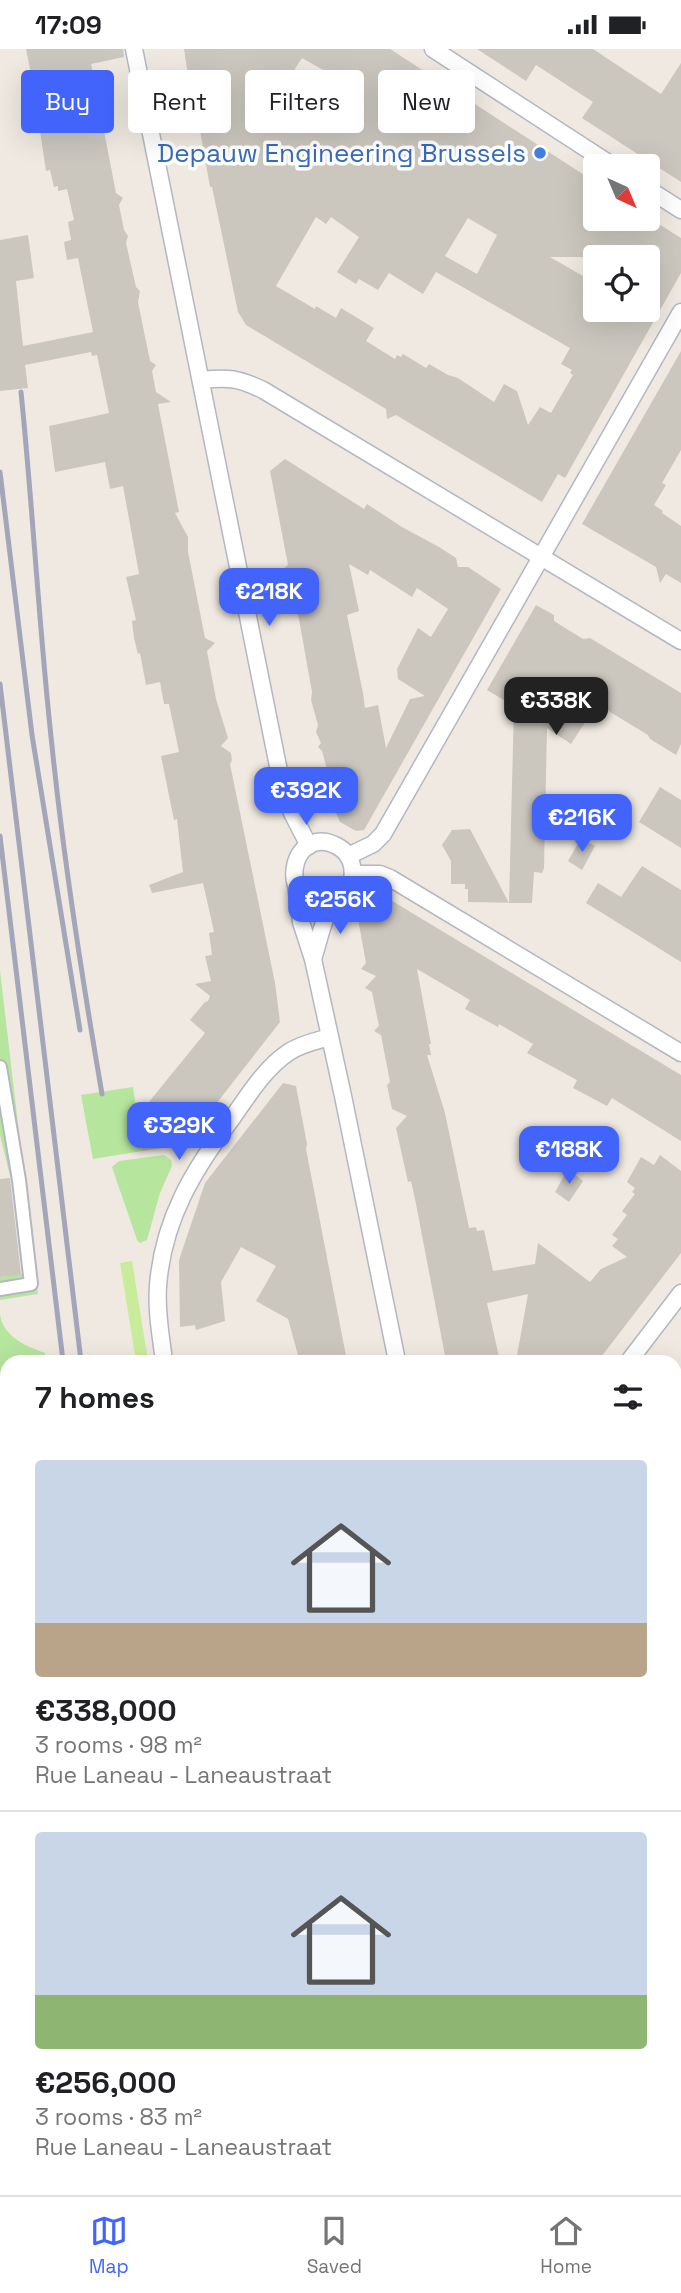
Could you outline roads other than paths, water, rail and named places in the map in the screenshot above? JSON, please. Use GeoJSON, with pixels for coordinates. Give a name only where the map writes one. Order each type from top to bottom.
{"type":"FeatureCollection","features":[{"type":"Feature","properties":{"kind":"street"},"geometry":{"type":"LineString","coordinates":[[134,49],[282,786],[309,846]]}},
{"type":"Feature","properties":{"kind":"street"},"geometry":{"type":"LineString","coordinates":[[433,49],[595,154]]}},
{"type":"Feature","properties":{"kind":"street"},"geometry":{"type":"LineString","coordinates":[[660,196],[681,210]]}},
{"type":"Feature","properties":{"kind":"street"},"geometry":{"type":"LineString","coordinates":[[348,856],[373,845],[383,834],[681,312]]}},
{"type":"Feature","properties":{"kind":"street"},"geometry":{"type":"LineString","coordinates":[[201,380],[235,378],[263,390],[681,641]]}},
{"type":"Feature","properties":{"kind":"street"},"geometry":{"type":"LineString","coordinates":[[296,885],[312,900],[334,900],[347,890],[353,874],[348,856],[341,848],[320,842],[300,853],[293,874],[301,922],[313,959],[396,1355]]}},
{"type":"Feature","properties":{"kind":"street"},"geometry":{"type":"LineString","coordinates":[[353,874],[380,874],[390,878],[681,1053]]}},
{"type":"Feature","properties":{"kind":"street"},"geometry":{"type":"LineString","coordinates":[[313,959],[334,900]]}},
{"type":"Feature","properties":{"kind":"street"},"geometry":{"type":"LineString","coordinates":[[163,1355],[158,1286],[167,1237],[181,1195],[205,1154],[277,1062],[298,1047],[330,1037]]}},
{"type":"Feature","properties":{"kind":"street"},"geometry":{"type":"LineString","coordinates":[[0,1067],[19,1180],[31,1284],[0,1289]]}},
{"type":"Feature","properties":{"kind":"street"},"geometry":{"type":"LineString","coordinates":[[634,1355],[681,1293]]}},
{"type":"Feature","properties":{"kind":"street"},"geometry":{"type":"LineString","coordinates":[[0,2005],[0,2031]]}},
{"type":"Feature","properties":{"kind":"railway"},"geometry":{"type":"LineString","coordinates":[[21,392],[57,790],[74,920],[102,1094]]}},
{"type":"Feature","properties":{"kind":"railway"},"geometry":{"type":"LineString","coordinates":[[0,472],[32,735],[80,1030]]}},
{"type":"Feature","properties":{"kind":"railway"},"geometry":{"type":"LineString","coordinates":[[0,684],[80,1355]]}},
{"type":"Feature","properties":{"kind":"railway"},"geometry":{"type":"LineString","coordinates":[[0,836],[62,1355]]}},
{"type":"Feature","properties":{"kind":"place","name":"Depauw Engineering Brussels"},"geometry":{"type":"Point","coordinates":[540,153]}}]}
